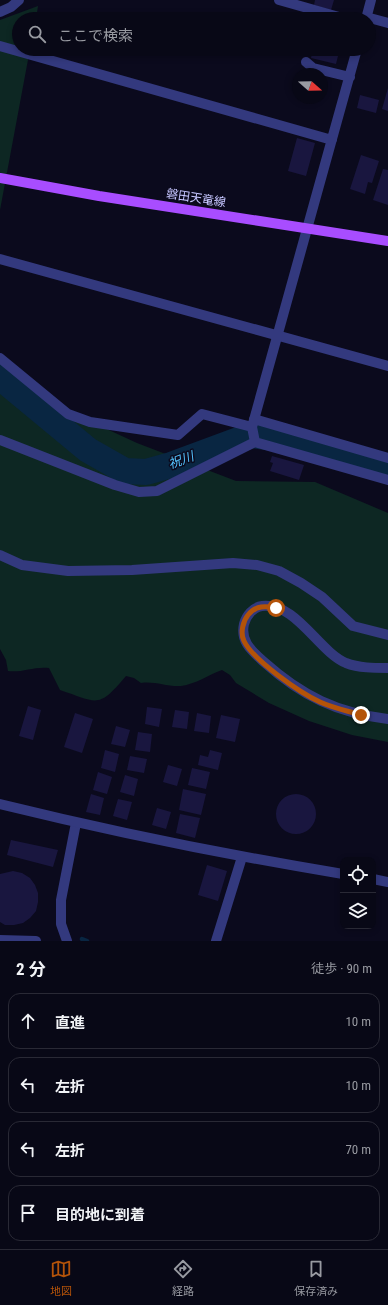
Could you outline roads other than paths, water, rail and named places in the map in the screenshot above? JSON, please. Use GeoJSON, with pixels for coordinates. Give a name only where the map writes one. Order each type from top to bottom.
{"type":"FeatureCollection","features":[{"type":"Feature","properties":{"kind":"main road","name":"磐田天竜線"},"geometry":{"type":"LineString","coordinates":[[0,178],[98,196],[388,241]]}},
{"type":"Feature","properties":{"kind":"street"},"geometry":{"type":"LineString","coordinates":[[0,12],[11,7],[19,0]]}},
{"type":"Feature","properties":{"kind":"street"},"geometry":{"type":"LineString","coordinates":[[279,0],[321,12]]}},
{"type":"Feature","properties":{"kind":"street"},"geometry":{"type":"LineString","coordinates":[[368,12],[371,0]]}},
{"type":"Feature","properties":{"kind":"street"},"geometry":{"type":"LineString","coordinates":[[376,20],[388,23]]}},
{"type":"Feature","properties":{"kind":"street"},"geometry":{"type":"LineString","coordinates":[[0,46],[12,49]]}},
{"type":"Feature","properties":{"kind":"street"},"geometry":{"type":"LineString","coordinates":[[35,56],[332,140]]}},
{"type":"Feature","properties":{"kind":"street"},"geometry":{"type":"LineString","coordinates":[[255,441],[253,424],[356,56]]}},
{"type":"Feature","properties":{"kind":"street"},"geometry":{"type":"LineString","coordinates":[[306,62],[313,68],[350,77]]}},
{"type":"Feature","properties":{"kind":"street"},"geometry":{"type":"LineString","coordinates":[[0,259],[388,366]]}},
{"type":"Feature","properties":{"kind":"street"},"geometry":{"type":"LineString","coordinates":[[0,358],[68,414],[90,422],[178,435],[202,414],[253,424],[388,458]]}},
{"type":"Feature","properties":{"kind":"street"},"geometry":{"type":"LineString","coordinates":[[0,440],[115,485],[139,492],[157,491],[255,441],[388,480]]}},
{"type":"Feature","properties":{"kind":"street"},"geometry":{"type":"LineString","coordinates":[[0,555],[22,565],[68,571],[132,570],[233,563],[257,565],[279,572],[301,583],[322,597],[353,626],[388,635]]}},
{"type":"Feature","properties":{"kind":"street"},"geometry":{"type":"LineString","coordinates":[[388,668],[357,666],[339,659],[294,617],[276,608],[263,606],[257,608],[248,615],[245,622],[242,636],[244,642],[253,652],[292,686],[312,698],[335,708],[361,715],[388,719]]}},
{"type":"Feature","properties":{"kind":"street"},"geometry":{"type":"LineString","coordinates":[[0,804],[76,822],[242,857],[340,873]]}},
{"type":"Feature","properties":{"kind":"street"},"geometry":{"type":"LineString","coordinates":[[67,941],[61,924],[61,900],[76,822]]}},
{"type":"Feature","properties":{"kind":"street"},"geometry":{"type":"LineString","coordinates":[[216,941],[242,857]]}},
{"type":"Feature","properties":{"kind":"street"},"geometry":{"type":"LineString","coordinates":[[376,880],[388,882]]}},
{"type":"Feature","properties":{"kind":"street"},"geometry":{"type":"LineString","coordinates":[[0,940],[36,941]]}},
{"type":"Feature","properties":{"kind":"waterway","name":"祝川"},"geometry":{"type":"LineString","coordinates":[[0,377],[88,450],[125,471],[146,472],[171,465],[252,435],[280,439],[388,470]]}},
{"type":"Feature","properties":{"kind":"waterway"},"geometry":{"type":"LineString","coordinates":[[82,939],[87,941]]}}]}
